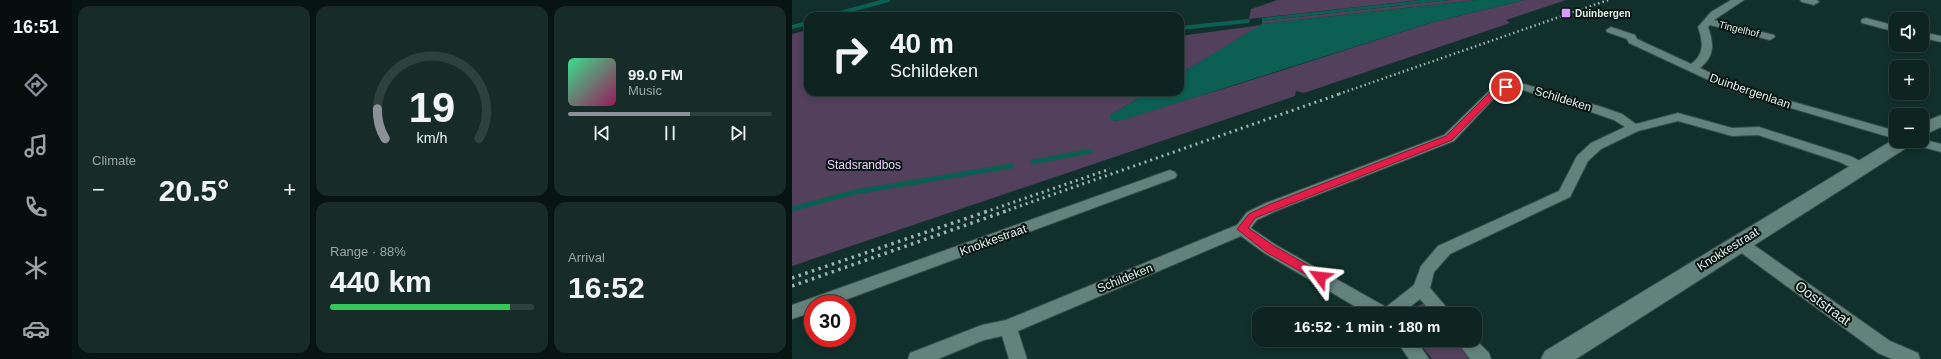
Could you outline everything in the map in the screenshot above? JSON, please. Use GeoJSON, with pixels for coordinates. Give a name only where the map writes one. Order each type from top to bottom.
{"type":"FeatureCollection","features":[{"type":"Feature","properties":{"kind":"street","name":"Tingelhof"},"geometry":{"type":"LineString","coordinates":[[1691,69],[1708,53],[1709,43],[1703,27],[1707,21],[1717,11],[1739,0]]}},
{"type":"Feature","properties":{"kind":"street","name":"Tingelhof"},"geometry":{"type":"LineString","coordinates":[[1707,21],[1770,36]]}},
{"type":"Feature","properties":{"kind":"street"},"geometry":{"type":"LineString","coordinates":[[1866,21],[1889,27]]}},
{"type":"Feature","properties":{"kind":"street","name":"Duinbergenlaan"},"geometry":{"type":"LineString","coordinates":[[1611,30],[1631,37],[1633,41],[1734,88],[1889,133]]}},
{"type":"Feature","properties":{"kind":"street"},"geometry":{"type":"LineString","coordinates":[[1929,36],[1941,39]]}},
{"type":"Feature","properties":{"kind":"street","name":"Schildeken"},"geometry":{"type":"LineString","coordinates":[[917,359],[982,333],[1008,327],[1193,251],[1242,229],[1252,216],[1271,207],[1449,138],[1494,92],[1506,87],[1524,87],[1618,116],[1634,128]]}},
{"type":"Feature","properties":{"kind":"street"},"geometry":{"type":"LineString","coordinates":[[1398,307],[1421,288],[1427,270],[1444,250],[1565,194],[1582,159],[1596,146],[1634,128],[1678,117],[1732,132],[1759,131],[1844,159],[1861,167]]}},
{"type":"Feature","properties":{"kind":"street"},"geometry":{"type":"LineString","coordinates":[[1929,127],[1941,120]]}},
{"type":"Feature","properties":{"kind":"street"},"geometry":{"type":"LineString","coordinates":[[1929,145],[1941,148]]}},
{"type":"Feature","properties":{"kind":"street","name":"Knokkestraat"},"geometry":{"type":"LineString","coordinates":[[1554,359],[1599,332],[1738,242],[1892,148]]}},
{"type":"Feature","properties":{"kind":"street","name":"Knokkestraat"},"geometry":{"type":"LineString","coordinates":[[839,295],[1170,175]]}},
{"type":"Feature","properties":{"kind":"street"},"geometry":{"type":"LineString","coordinates":[[1242,229],[1270,249],[1371,307]]}},
{"type":"Feature","properties":{"kind":"street","name":"Ooststraat"},"geometry":{"type":"LineString","coordinates":[[1738,242],[1884,347],[1911,359]]}},
{"type":"Feature","properties":{"kind":"street"},"geometry":{"type":"LineString","coordinates":[[1421,288],[1437,307]]}},
{"type":"Feature","properties":{"kind":"street","name":"Knokkestraat"},"geometry":{"type":"LineString","coordinates":[[792,312],[804,308]]}},
{"type":"Feature","properties":{"kind":"street"},"geometry":{"type":"LineString","coordinates":[[1008,327],[1018,359]]}},
{"type":"Feature","properties":{"kind":"street"},"geometry":{"type":"LineString","coordinates":[[1411,347],[1420,359]]}},
{"type":"Feature","properties":{"kind":"street"},"geometry":{"type":"LineString","coordinates":[[1471,347],[1482,359]]}},
{"type":"Feature","properties":{"kind":"green space"},"geometry":{"type":"Polygon","coordinates":[[[1277,0],[1421,0],[1249,19],[1251,9],[1277,0]]]}},
{"type":"Feature","properties":{"kind":"green space"},"geometry":{"type":"Polygon","coordinates":[[[1450,0],[1477,0],[1262,24],[1262,21],[1450,0]]]}},
{"type":"Feature","properties":{"kind":"green space","name":"Stadsrandbos"},"geometry":{"type":"Polygon","coordinates":[[[1524,0],[1566,0],[1506,20],[1510,23],[1304,93],[1296,91],[1295,96],[792,266],[792,34],[804,31],[804,96],[1142,96],[1110,115],[1115,121],[1236,85],[1430,23],[1524,0]]]}},
{"type":"Feature","properties":{"kind":"green space"},"geometry":{"type":"Polygon","coordinates":[[[1262,25],[1184,72],[1184,35],[1262,25]]]}},
{"type":"Feature","properties":{"kind":"green space"},"geometry":{"type":"Polygon","coordinates":[[[1424,303],[1428,307],[1416,307],[1424,303]]]}},
{"type":"Feature","properties":{"kind":"green space"},"geometry":{"type":"Polygon","coordinates":[[[1423,347],[1464,347],[1474,359],[1432,359],[1423,347]]]}},
{"type":"Feature","properties":{"kind":"shaded area"},"geometry":{"type":"Polygon","coordinates":[[[1421,0],[1450,0],[1262,21],[1262,18],[1421,0]]]}},
{"type":"Feature","properties":{"kind":"shaded area"},"geometry":{"type":"Polygon","coordinates":[[[1477,0],[1524,0],[1430,23],[1123,120],[1115,121],[1110,119],[1110,115],[1142,96],[1184,96],[1184,72],[1262,24],[1477,0]]]}},
{"type":"Feature","properties":{"kind":"waterway"},"geometry":{"type":"LineString","coordinates":[[844,12],[888,0]]}},
{"type":"Feature","properties":{"kind":"waterway"},"geometry":{"type":"LineString","coordinates":[[1184,28],[1248,21]]}},
{"type":"Feature","properties":{"kind":"waterway"},"geometry":{"type":"LineString","coordinates":[[792,27],[804,24]]}},
{"type":"Feature","properties":{"kind":"waterway"},"geometry":{"type":"LineString","coordinates":[[1033,162],[1090,151]]}},
{"type":"Feature","properties":{"kind":"waterway"},"geometry":{"type":"LineString","coordinates":[[792,209],[855,192],[1011,166]]}},
{"type":"Feature","properties":{"kind":"railway"},"geometry":{"type":"LineString","coordinates":[[1339,94],[1608,0]]}},
{"type":"Feature","properties":{"kind":"railway"},"geometry":{"type":"LineString","coordinates":[[1003,212],[1342,93]]}},
{"type":"Feature","properties":{"kind":"railway"},"geometry":{"type":"LineString","coordinates":[[985,212],[1110,169]]}},
{"type":"Feature","properties":{"kind":"railway"},"geometry":{"type":"LineString","coordinates":[[792,278],[988,211]]}},
{"type":"Feature","properties":{"kind":"railway"},"geometry":{"type":"LineString","coordinates":[[792,286],[1006,211]]}},
{"type":"Feature","properties":{"kind":"place","name":"Duinbergen"},"geometry":{"type":"Point","coordinates":[1566,13]}},
{"type":"Feature","properties":{"kind":"route"},"geometry":{"type":"LineString","coordinates":[[1320,277],[1270,249],[1242,229],[1252,216],[1271,207],[1449,138],[1494,92],[1506,87]]}}]}
